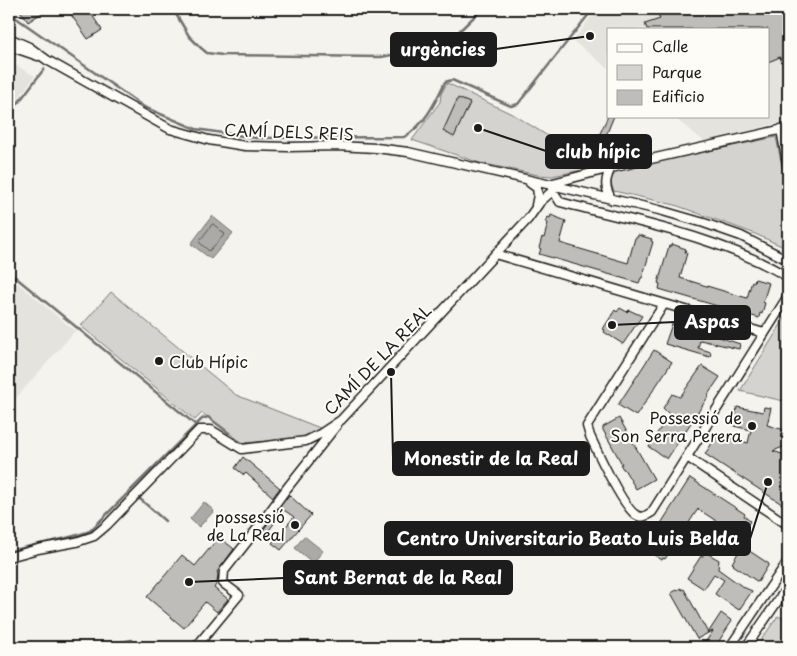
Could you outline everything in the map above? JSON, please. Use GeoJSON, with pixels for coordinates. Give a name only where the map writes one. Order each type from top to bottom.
{"type":"FeatureCollection","features":[{"type":"Feature","properties":{"kind":"street","name":"CAMÍ DELS REIS"},"geometry":{"type":"LineString","coordinates":[[9,38],[29,47],[47,60],[170,129],[209,140],[245,146],[337,146],[408,152],[659,210],[741,236],[788,260]]}},
{"type":"Feature","properties":{"kind":"street","name":"CAMÍ DELS REIS"},"geometry":{"type":"LineString","coordinates":[[9,46],[47,60]]}},
{"type":"Feature","properties":{"kind":"street","name":"CAMÍ DELS REIS"},"geometry":{"type":"LineString","coordinates":[[547,185],[611,168],[785,128]]}},
{"type":"Feature","properties":{"kind":"street"},"geometry":{"type":"LineString","coordinates":[[785,128],[788,169]]}},
{"type":"Feature","properties":{"kind":"street"},"geometry":{"type":"LineString","coordinates":[[611,168],[605,182],[606,189],[612,200]]}},
{"type":"Feature","properties":{"kind":"street"},"geometry":{"type":"LineString","coordinates":[[525,180],[537,188],[538,195],[535,209]]}},
{"type":"Feature","properties":{"kind":"street","name":"CAMÍ DE LA REAL"},"geometry":{"type":"LineString","coordinates":[[9,557],[76,542],[94,536],[199,430],[211,430],[242,449],[306,441],[341,420],[528,219],[540,202],[557,187]]}},
{"type":"Feature","properties":{"kind":"street"},"geometry":{"type":"LineString","coordinates":[[535,209],[564,194],[584,194]]}},
{"type":"Feature","properties":{"kind":"street"},"geometry":{"type":"LineString","coordinates":[[557,197],[560,202],[732,249],[788,276]]}},
{"type":"Feature","properties":{"kind":"street"},"geometry":{"type":"LineString","coordinates":[[495,254],[764,333]]}},
{"type":"Feature","properties":{"kind":"street"},"geometry":{"type":"LineString","coordinates":[[664,304],[587,426],[590,436],[626,507],[636,516],[645,517],[652,512],[788,296]]}},
{"type":"Feature","properties":{"kind":"street"},"geometry":{"type":"LineString","coordinates":[[196,647],[239,596],[223,582],[224,571],[341,420]]}},
{"type":"Feature","properties":{"kind":"street"},"geometry":{"type":"LineString","coordinates":[[687,457],[788,525]]}},
{"type":"Feature","properties":{"kind":"street"},"geometry":{"type":"LineString","coordinates":[[730,647],[788,561]]}},
{"type":"Feature","properties":{"kind":"street"},"geometry":{"type":"LineString","coordinates":[[746,647],[788,586]]}},
{"type":"Feature","properties":{"kind":"shaded area"},"geometry":{"type":"Polygon","coordinates":[[[597,9],[788,9],[788,121],[704,141],[675,118],[770,118],[770,28],[607,28],[607,67],[573,41],[597,9]]]}},
{"type":"Feature","properties":{"kind":"shaded area"},"geometry":{"type":"Polygon","coordinates":[[[9,62],[35,76],[9,111],[9,62]]]}},
{"type":"Feature","properties":{"kind":"shaded area"},"geometry":{"type":"Polygon","coordinates":[[[9,276],[75,331],[9,406],[9,276]]]}},
{"type":"Feature","properties":{"kind":"green space"},"geometry":{"type":"Polygon","coordinates":[[[447,83],[516,116],[597,167],[552,176],[538,175],[480,163],[412,140],[440,102],[441,94],[447,83]]]}},
{"type":"Feature","properties":{"kind":"green space"},"geometry":{"type":"Polygon","coordinates":[[[776,137],[788,195],[788,249],[753,233],[675,205],[614,191],[611,182],[618,170],[776,137]]]}},
{"type":"Feature","properties":{"kind":"green space","name":"Club Hípic"},"geometry":{"type":"Polygon","coordinates":[[[111,292],[236,395],[320,428],[316,433],[307,438],[243,443],[202,413],[195,420],[81,326],[111,292]]]}},
{"type":"Feature","properties":{"kind":"green space"},"geometry":{"type":"Polygon","coordinates":[[[788,313],[788,402],[740,391],[788,313]]]}},
{"type":"Feature","properties":{"kind":"green space"},"geometry":{"type":"Polygon","coordinates":[[[778,616],[788,621],[788,647],[756,647],[778,616]]]}},
{"type":"Feature","properties":{"kind":"water"},"geometry":{"type":"Polygon","coordinates":[[[212,216],[233,233],[211,259],[191,244],[212,216]]]}},
{"type":"Feature","properties":{"kind":"water"},"geometry":{"type":"Polygon","coordinates":[[[204,502],[214,511],[199,527],[190,519],[204,502]]]}},
{"type":"Feature","properties":{"kind":"water"},"geometry":{"type":"Polygon","coordinates":[[[304,536],[323,551],[313,563],[295,548],[304,536]]]}},
{"type":"Feature","properties":{"kind":"building"},"geometry":{"type":"Polygon","coordinates":[[[19,9],[48,9],[28,22],[19,9]]]}},
{"type":"Feature","properties":{"kind":"building"},"geometry":{"type":"Polygon","coordinates":[[[67,9],[88,9],[102,30],[88,39],[67,9]]]}},
{"type":"Feature","properties":{"kind":"building"},"geometry":{"type":"Polygon","coordinates":[[[656,9],[788,9],[788,79],[780,57],[770,61],[770,28],[647,28],[645,24],[660,19],[656,9]]]}},
{"type":"Feature","properties":{"kind":"building"},"geometry":{"type":"Polygon","coordinates":[[[458,98],[470,103],[454,137],[443,131],[458,98]]]}},
{"type":"Feature","properties":{"kind":"building"},"geometry":{"type":"Polygon","coordinates":[[[607,118],[613,118],[600,150],[604,152],[596,166],[587,162],[607,118]]]}},
{"type":"Feature","properties":{"kind":"building"},"geometry":{"type":"Polygon","coordinates":[[[551,215],[566,221],[560,243],[628,263],[635,238],[638,235],[652,239],[651,241],[653,242],[639,283],[539,254],[542,237],[544,238],[548,223],[546,223],[551,215]]]}},
{"type":"Feature","properties":{"kind":"building"},"geometry":{"type":"Polygon","coordinates":[[[672,244],[686,249],[685,252],[687,253],[680,278],[747,298],[752,281],[754,282],[755,279],[769,283],[763,302],[765,303],[762,314],[760,313],[759,318],[659,289],[660,284],[658,283],[669,246],[672,244]]]}},
{"type":"Feature","properties":{"kind":"building"},"geometry":{"type":"Polygon","coordinates":[[[620,308],[642,316],[623,344],[604,332],[605,330],[603,329],[615,310],[617,312],[620,308]]]}},
{"type":"Feature","properties":{"kind":"building"},"geometry":{"type":"Polygon","coordinates":[[[672,324],[740,344],[739,349],[700,340],[698,348],[711,352],[710,357],[665,344],[672,324]]]}},
{"type":"Feature","properties":{"kind":"building"},"geometry":{"type":"Polygon","coordinates":[[[654,350],[672,362],[636,416],[618,405],[654,350]]]}},
{"type":"Feature","properties":{"kind":"building"},"geometry":{"type":"Polygon","coordinates":[[[702,366],[720,377],[667,459],[649,447],[669,414],[663,408],[672,394],[680,397],[702,366]]]}},
{"type":"Feature","properties":{"kind":"building"},"geometry":{"type":"Polygon","coordinates":[[[737,407],[763,412],[764,407],[771,408],[767,425],[788,431],[788,445],[773,451],[788,456],[788,508],[705,454],[718,434],[748,443],[751,430],[734,426],[737,407]]]}},
{"type":"Feature","properties":{"kind":"building"},"geometry":{"type":"Polygon","coordinates":[[[619,418],[654,479],[636,489],[620,464],[622,464],[603,430],[603,427],[619,418]]]}},
{"type":"Feature","properties":{"kind":"building"},"geometry":{"type":"Polygon","coordinates":[[[243,457],[280,488],[273,497],[246,473],[244,475],[235,468],[243,457]]]}},
{"type":"Feature","properties":{"kind":"building"},"geometry":{"type":"Polygon","coordinates":[[[690,478],[745,514],[744,516],[750,521],[742,534],[735,530],[733,532],[698,509],[665,559],[663,558],[662,560],[649,552],[646,547],[690,478]]]}},
{"type":"Feature","properties":{"kind":"building","name":"possessió de La Real"},"geometry":{"type":"Polygon","coordinates":[[[289,495],[311,515],[281,550],[272,543],[294,517],[284,510],[264,537],[260,534],[289,495]]]}},
{"type":"Feature","properties":{"kind":"building"},"geometry":{"type":"Polygon","coordinates":[[[219,537],[234,549],[217,572],[217,583],[214,588],[228,599],[217,612],[205,602],[184,628],[147,597],[182,555],[195,566],[219,537]]]}},
{"type":"Feature","properties":{"kind":"building"},"geometry":{"type":"Polygon","coordinates":[[[741,548],[748,550],[769,564],[758,582],[732,563],[741,548]]]}},
{"type":"Feature","properties":{"kind":"building"},"geometry":{"type":"Polygon","coordinates":[[[705,552],[719,560],[718,569],[743,587],[752,591],[739,610],[715,594],[724,580],[714,574],[704,589],[687,578],[705,552]]]}},
{"type":"Feature","properties":{"kind":"building"},"geometry":{"type":"Polygon","coordinates":[[[681,588],[682,590],[684,589],[708,633],[697,639],[671,593],[681,588]]]}},
{"type":"Feature","properties":{"kind":"building"},"geometry":{"type":"Polygon","coordinates":[[[721,613],[732,621],[715,647],[702,647],[713,631],[708,633],[721,613]]]}},
{"type":"Feature","properties":{"kind":"waterway"},"geometry":{"type":"LineString","coordinates":[[173,9],[189,36],[207,53],[222,55],[381,57],[445,45],[482,9]]}},
{"type":"Feature","properties":{"kind":"waterway"},"geometry":{"type":"LineString","coordinates":[[9,13],[144,107],[196,129],[256,138],[404,137],[424,120],[445,82],[452,80],[511,106],[518,104],[593,9]]}},
{"type":"Feature","properties":{"kind":"waterway"},"geometry":{"type":"LineString","coordinates":[[9,115],[44,69]]}},
{"type":"Feature","properties":{"kind":"waterway"},"geometry":{"type":"LineString","coordinates":[[9,272],[196,425]]}},
{"type":"Feature","properties":{"kind":"waterway"},"geometry":{"type":"LineString","coordinates":[[9,552],[90,531],[202,419],[208,417],[229,433]]}},
{"type":"Feature","properties":{"kind":"waterway"},"geometry":{"type":"LineString","coordinates":[[139,498],[165,521]]}},
{"type":"Feature","properties":{"kind":"waterway"},"geometry":{"type":"LineString","coordinates":[[95,647],[132,640]]}},
{"type":"Feature","properties":{"kind":"place","name":"urgències"},"geometry":{"type":"Point","coordinates":[590,36]}},
{"type":"Feature","properties":{"kind":"place","name":"club hípic"},"geometry":{"type":"Point","coordinates":[478,128]}},
{"type":"Feature","properties":{"kind":"place","name":"Aspas"},"geometry":{"type":"Point","coordinates":[612,325]}},
{"type":"Feature","properties":{"kind":"place","name":"Club Hípic"},"geometry":{"type":"Point","coordinates":[159,361]}},
{"type":"Feature","properties":{"kind":"place","name":"Monestir de la Real"},"geometry":{"type":"Point","coordinates":[391,372]}},
{"type":"Feature","properties":{"kind":"place","name":"Possessió de Son Serra Perera"},"geometry":{"type":"Point","coordinates":[752,426]}},
{"type":"Feature","properties":{"kind":"place","name":"Centro Universitario Beato Luis Belda"},"geometry":{"type":"Point","coordinates":[768,482]}},
{"type":"Feature","properties":{"kind":"place","name":"possessió de La Real"},"geometry":{"type":"Point","coordinates":[295,525]}},
{"type":"Feature","properties":{"kind":"place","name":"Sant Bernat de la Real"},"geometry":{"type":"Point","coordinates":[189,582]}}]}
